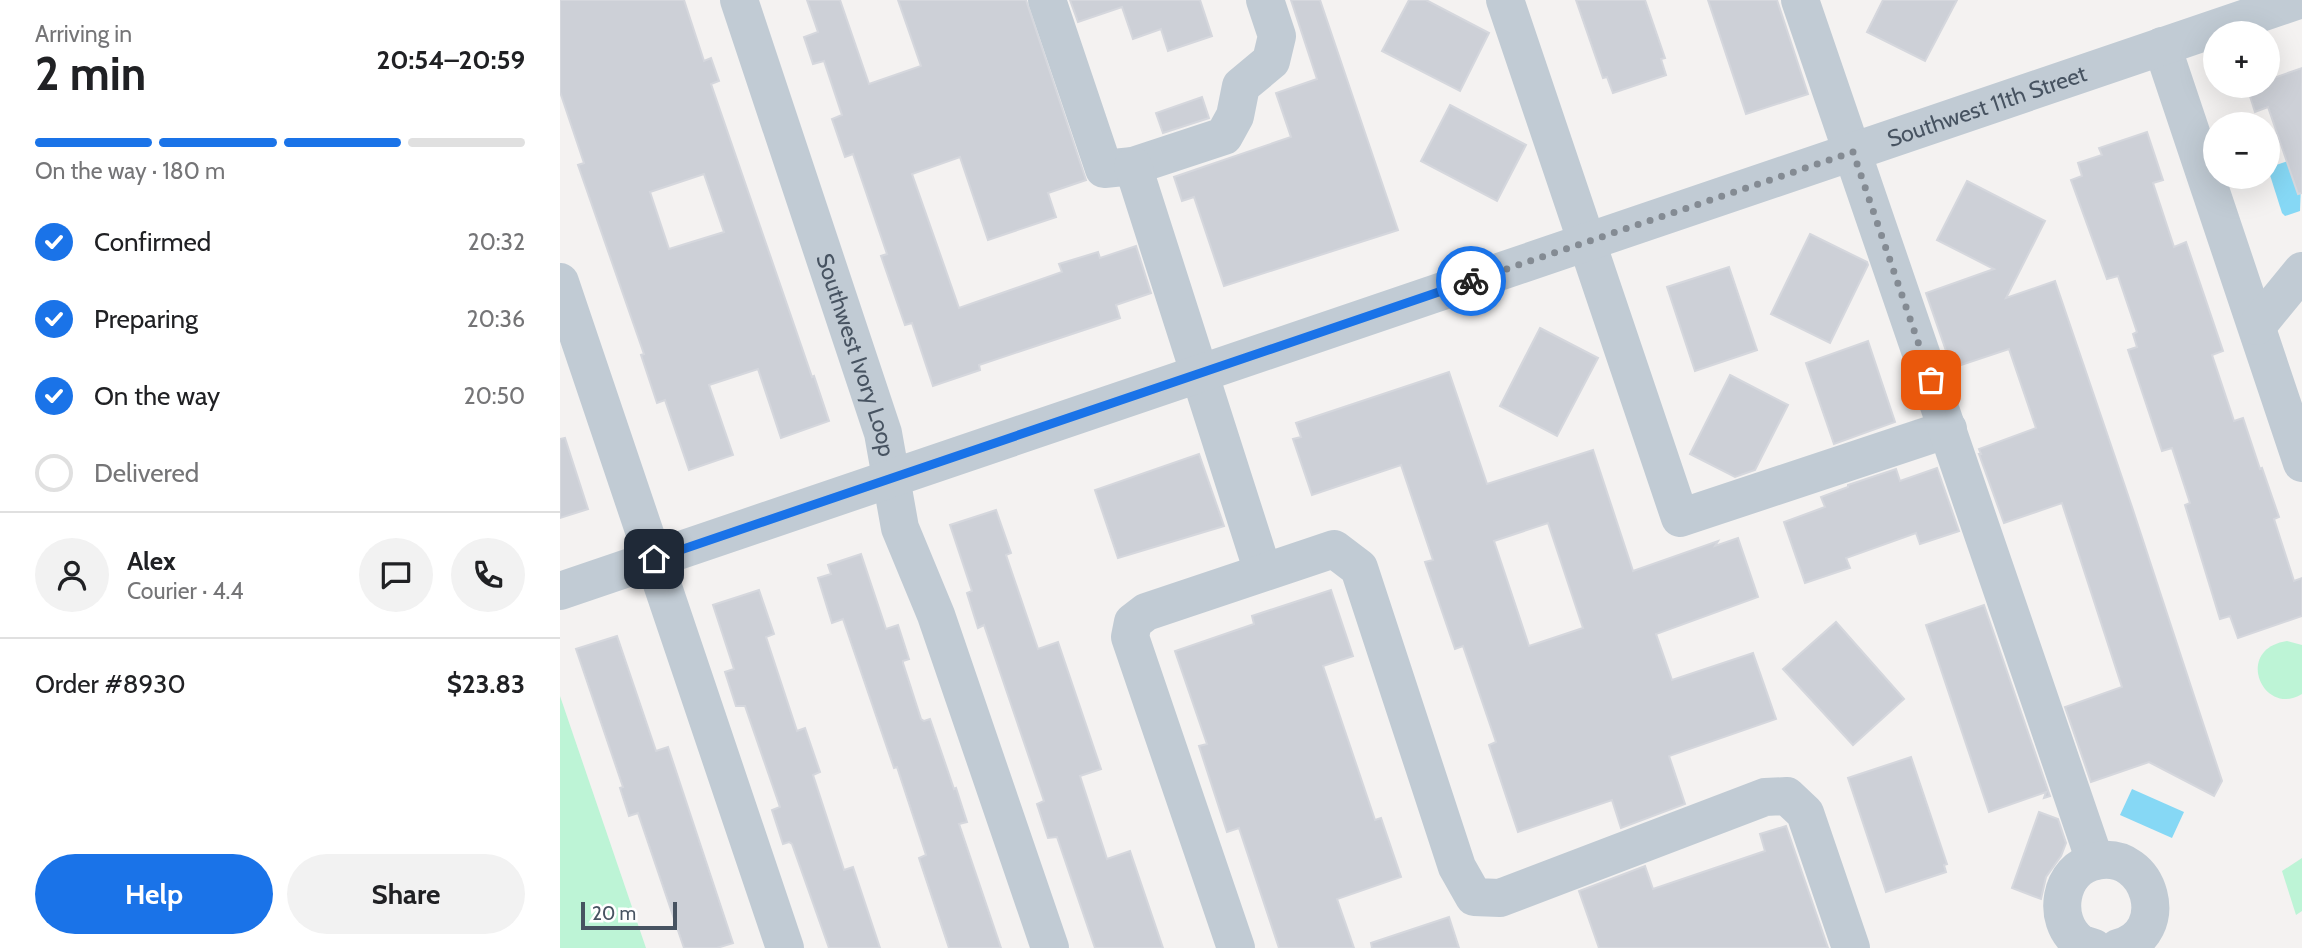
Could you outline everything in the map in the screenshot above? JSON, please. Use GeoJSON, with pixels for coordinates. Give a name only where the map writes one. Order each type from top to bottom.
{"type":"FeatureCollection","features":[{"type":"Feature","properties":{"kind":"street","name":"Southwest Ivory Loop"},"geometry":{"type":"LineString","coordinates":[[739,0],[883,433],[900,528],[936,615],[1050,948]]}},
{"type":"Feature","properties":{"kind":"street"},"geometry":{"type":"LineString","coordinates":[[1047,0],[1104,169],[1133,166],[1224,136],[1235,116],[1241,86],[1271,61],[1277,36],[1265,0]]}},
{"type":"Feature","properties":{"kind":"street"},"geometry":{"type":"LineString","coordinates":[[1505,0],[1680,518],[1948,429]]}},
{"type":"Feature","properties":{"kind":"street"},"geometry":{"type":"LineString","coordinates":[[1800,0],[2095,861]]}},
{"type":"Feature","properties":{"kind":"street","name":"Southwest 11th Street"},"geometry":{"type":"LineString","coordinates":[[560,591],[2162,46],[2246,8],[2300,0]]}},
{"type":"Feature","properties":{"kind":"street"},"geometry":{"type":"LineString","coordinates":[[2162,46],[2302,463]]}},
{"type":"Feature","properties":{"kind":"street"},"geometry":{"type":"LineString","coordinates":[[1133,166],[1263,572]]}},
{"type":"Feature","properties":{"kind":"street"},"geometry":{"type":"LineString","coordinates":[[2257,327],[2302,271]]}},
{"type":"Feature","properties":{"kind":"street"},"geometry":{"type":"LineString","coordinates":[[560,282],[785,948]]}},
{"type":"Feature","properties":{"kind":"street"},"geometry":{"type":"LineString","coordinates":[[1236,948],[1130,637],[1133,622],[1146,612],[1334,550],[1359,568],[1457,867],[1474,897],[1500,898],[1765,797],[1787,796],[1805,813],[1851,948]]}},
{"type":"Feature","properties":{"kind":"street"},"geometry":{"type":"LineString","coordinates":[[2094,948],[2080,943],[2064,923],[2062,897],[2073,874],[2095,861],[2121,863],[2142,877],[2152,901],[2147,927],[2129,945],[2118,948]]}},
{"type":"Feature","properties":{"kind":"green space"},"geometry":{"type":"Polygon","coordinates":[[[2287,641],[2302,645],[2302,694],[2288,699],[2276,697],[2266,690],[2260,680],[2258,668],[2261,656],[2271,647],[2287,641]]]}},
{"type":"Feature","properties":{"kind":"green space"},"geometry":{"type":"Polygon","coordinates":[[[560,696],[646,948],[560,948],[560,696]]]}},
{"type":"Feature","properties":{"kind":"green space"},"geometry":{"type":"Polygon","coordinates":[[[2302,858],[2302,911],[2296,915],[2282,871],[2302,858]]]}},
{"type":"Feature","properties":{"kind":"water"},"geometry":{"type":"Polygon","coordinates":[[[2300,157],[2302,159],[2300,211],[2285,216],[2274,189],[2280,189],[2280,164],[2300,157]]]}},
{"type":"Feature","properties":{"kind":"water"},"geometry":{"type":"Polygon","coordinates":[[[2132,789],[2184,812],[2172,838],[2120,815],[2132,789]]]}},
{"type":"Feature","properties":{"kind":"building"},"geometry":{"type":"Polygon","coordinates":[[[560,0],[684,0],[704,61],[711,58],[719,81],[711,84],[829,421],[781,438],[758,369],[709,385],[733,455],[689,470],[665,400],[657,403],[641,355],[644,354],[578,165],[584,163],[560,92],[560,0]],[[704,174],[650,192],[669,249],[724,232],[704,174]]]}},
{"type":"Feature","properties":{"kind":"building"},"geometry":{"type":"Polygon","coordinates":[[[807,0],[840,0],[869,84],[921,66],[898,0],[1026,0],[1086,180],[1048,193],[1056,217],[988,240],[960,157],[912,174],[959,308],[1062,272],[1059,264],[1098,252],[1100,258],[1136,246],[1151,293],[1116,305],[1120,318],[979,365],[980,370],[933,386],[912,323],[905,325],[881,256],[887,254],[853,154],[845,157],[832,119],[842,115],[824,61],[813,64],[804,37],[818,32],[807,0]]]}},
{"type":"Feature","properties":{"kind":"building"},"geometry":{"type":"Polygon","coordinates":[[[1070,0],[1200,0],[1212,36],[1168,51],[1161,29],[1133,39],[1122,7],[1078,22],[1070,0]]]}},
{"type":"Feature","properties":{"kind":"building"},"geometry":{"type":"Polygon","coordinates":[[[1291,0],[1320,0],[1398,230],[1224,286],[1194,197],[1182,201],[1174,177],[1291,137],[1276,93],[1317,79],[1291,0]]]}},
{"type":"Feature","properties":{"kind":"building"},"geometry":{"type":"Polygon","coordinates":[[[1409,0],[1426,0],[1489,33],[1460,91],[1382,51],[1409,0]]]}},
{"type":"Feature","properties":{"kind":"building"},"geometry":{"type":"Polygon","coordinates":[[[1576,0],[1645,0],[1665,58],[1661,59],[1666,75],[1613,93],[1607,77],[1603,78],[1576,0]]]}},
{"type":"Feature","properties":{"kind":"building"},"geometry":{"type":"Polygon","coordinates":[[[1708,0],[1777,0],[1808,94],[1746,114],[1708,0]]]}},
{"type":"Feature","properties":{"kind":"building"},"geometry":{"type":"Polygon","coordinates":[[[1883,0],[1957,0],[1925,61],[1867,32],[1883,0]]]}},
{"type":"Feature","properties":{"kind":"building"},"geometry":{"type":"Polygon","coordinates":[[[2302,68],[2302,193],[2298,194],[2280,142],[2280,112],[2270,112],[2268,107],[2255,112],[2251,98],[2280,98],[2280,76],[2302,68]]]}},
{"type":"Feature","properties":{"kind":"building"},"geometry":{"type":"Polygon","coordinates":[[[1202,97],[1209,118],[1163,133],[1156,113],[1202,97]]]}},
{"type":"Feature","properties":{"kind":"building"},"geometry":{"type":"Polygon","coordinates":[[[1450,105],[1526,145],[1497,201],[1421,161],[1450,105]]]}},
{"type":"Feature","properties":{"kind":"building"},"geometry":{"type":"Polygon","coordinates":[[[2147,132],[2163,180],[2153,183],[2174,247],[2186,242],[2223,351],[2212,355],[2234,421],[2243,418],[2279,517],[2274,519],[2294,581],[2302,578],[2302,616],[2238,638],[2230,616],[2220,619],[2185,505],[2190,503],[2172,448],[2162,451],[2128,350],[2137,347],[2133,334],[2137,332],[2118,276],[2107,279],[2071,180],[2082,176],[2078,163],[2102,155],[2099,148],[2147,132]]]}},
{"type":"Feature","properties":{"kind":"building"},"geometry":{"type":"Polygon","coordinates":[[[1967,181],[2045,221],[2006,298],[2055,281],[2222,781],[2214,796],[2149,762],[2091,782],[2065,707],[2122,687],[2062,503],[2004,523],[1979,449],[2036,428],[2009,349],[1952,368],[1926,293],[1994,269],[1937,240],[1967,181]]]}},
{"type":"Feature","properties":{"kind":"building"},"geometry":{"type":"Polygon","coordinates":[[[1810,234],[1867,262],[1868,265],[1830,343],[1771,314],[1810,234]]]}},
{"type":"Feature","properties":{"kind":"building"},"geometry":{"type":"Polygon","coordinates":[[[1729,267],[1757,350],[1695,371],[1667,287],[1729,267]]]}},
{"type":"Feature","properties":{"kind":"building"},"geometry":{"type":"Polygon","coordinates":[[[1540,328],[1598,358],[1557,436],[1500,406],[1540,328]]]}},
{"type":"Feature","properties":{"kind":"building"},"geometry":{"type":"Polygon","coordinates":[[[1868,341],[1895,422],[1834,444],[1806,363],[1868,341]]]}},
{"type":"Feature","properties":{"kind":"building"},"geometry":{"type":"Polygon","coordinates":[[[1449,372],[1487,484],[1593,450],[1633,571],[1718,541],[1715,546],[1738,538],[1758,597],[1656,634],[1672,680],[1753,653],[1776,719],[1669,756],[1685,804],[1621,828],[1612,800],[1518,832],[1489,745],[1496,742],[1463,646],[1455,649],[1425,562],[1433,560],[1401,465],[1312,495],[1293,439],[1301,437],[1296,423],[1449,372]],[[1548,523],[1494,541],[1529,646],[1583,628],[1548,523]]]}},
{"type":"Feature","properties":{"kind":"building"},"geometry":{"type":"Polygon","coordinates":[[[1730,375],[1788,405],[1755,470],[1735,477],[1690,454],[1730,375]]]}},
{"type":"Feature","properties":{"kind":"building"},"geometry":{"type":"Polygon","coordinates":[[[565,438],[588,509],[560,518],[560,439],[565,438]]]}},
{"type":"Feature","properties":{"kind":"building"},"geometry":{"type":"Polygon","coordinates":[[[1199,454],[1224,526],[1118,558],[1095,490],[1199,454]]]}},
{"type":"Feature","properties":{"kind":"building"},"geometry":{"type":"Polygon","coordinates":[[[1937,468],[1959,531],[1920,544],[1916,533],[1846,558],[1850,568],[1805,583],[1784,522],[1825,507],[1821,497],[1848,485],[1896,469],[1900,481],[1937,468]]]}},
{"type":"Feature","properties":{"kind":"building"},"geometry":{"type":"Polygon","coordinates":[[[996,510],[1011,553],[1006,555],[1038,649],[1058,642],[1101,769],[1080,776],[1107,859],[1130,851],[1163,948],[1095,948],[1057,837],[1048,838],[1037,804],[1044,801],[984,625],[978,628],[967,593],[972,591],[950,525],[996,510]]]}},
{"type":"Feature","properties":{"kind":"building"},"geometry":{"type":"Polygon","coordinates":[[[861,554],[886,629],[898,625],[909,659],[903,663],[921,719],[930,719],[954,789],[956,788],[967,822],[959,824],[1001,948],[949,948],[919,858],[926,855],[897,767],[894,768],[843,619],[832,623],[818,578],[831,574],[828,565],[861,554]]]}},
{"type":"Feature","properties":{"kind":"building"},"geometry":{"type":"Polygon","coordinates":[[[759,590],[774,634],[766,637],[797,731],[805,728],[820,772],[813,775],[844,870],[853,867],[880,948],[829,948],[792,844],[783,844],[772,810],[780,807],[745,706],[736,706],[725,672],[734,669],[713,605],[759,590]]]}},
{"type":"Feature","properties":{"kind":"building"},"geometry":{"type":"Polygon","coordinates":[[[1331,590],[1353,656],[1323,666],[1375,820],[1381,818],[1401,877],[1337,899],[1354,948],[1279,948],[1239,828],[1227,832],[1199,746],[1207,744],[1175,651],[1254,624],[1252,616],[1331,590]]]}},
{"type":"Feature","properties":{"kind":"building"},"geometry":{"type":"Polygon","coordinates":[[[1984,605],[2050,796],[2044,798],[2046,792],[1989,812],[1926,625],[1984,605]]]}},
{"type":"Feature","properties":{"kind":"building"},"geometry":{"type":"Polygon","coordinates":[[[1836,622],[1904,699],[1853,745],[1783,669],[1836,622]]]}},
{"type":"Feature","properties":{"kind":"building"},"geometry":{"type":"Polygon","coordinates":[[[617,636],[656,751],[668,747],[733,943],[717,948],[684,948],[638,813],[629,816],[620,788],[623,787],[576,649],[617,636]]]}},
{"type":"Feature","properties":{"kind":"building"},"geometry":{"type":"Polygon","coordinates":[[[1911,757],[1947,864],[1944,865],[1946,872],[1886,892],[1848,778],[1911,757]]]}},
{"type":"Feature","properties":{"kind":"building"},"geometry":{"type":"Polygon","coordinates":[[[2039,812],[2058,819],[2066,843],[2061,856],[2046,877],[2041,899],[2012,888],[2039,812]]]}},
{"type":"Feature","properties":{"kind":"building"},"geometry":{"type":"Polygon","coordinates":[[[1786,826],[1828,948],[1599,948],[1579,891],[1645,866],[1653,889],[1765,851],[1760,834],[1786,826]]]}},
{"type":"Feature","properties":{"kind":"building"},"geometry":{"type":"Polygon","coordinates":[[[1449,917],[1459,948],[1372,948],[1371,943],[1449,917]]]}},
{"type":"Feature","properties":{"kind":"way so far"},"geometry":{"type":"LineString","coordinates":[[1471,281],[1853,152],[1931,380]]}},
{"type":"Feature","properties":{"kind":"route"},"geometry":{"type":"LineString","coordinates":[[654,559],[1471,281]]}}]}
